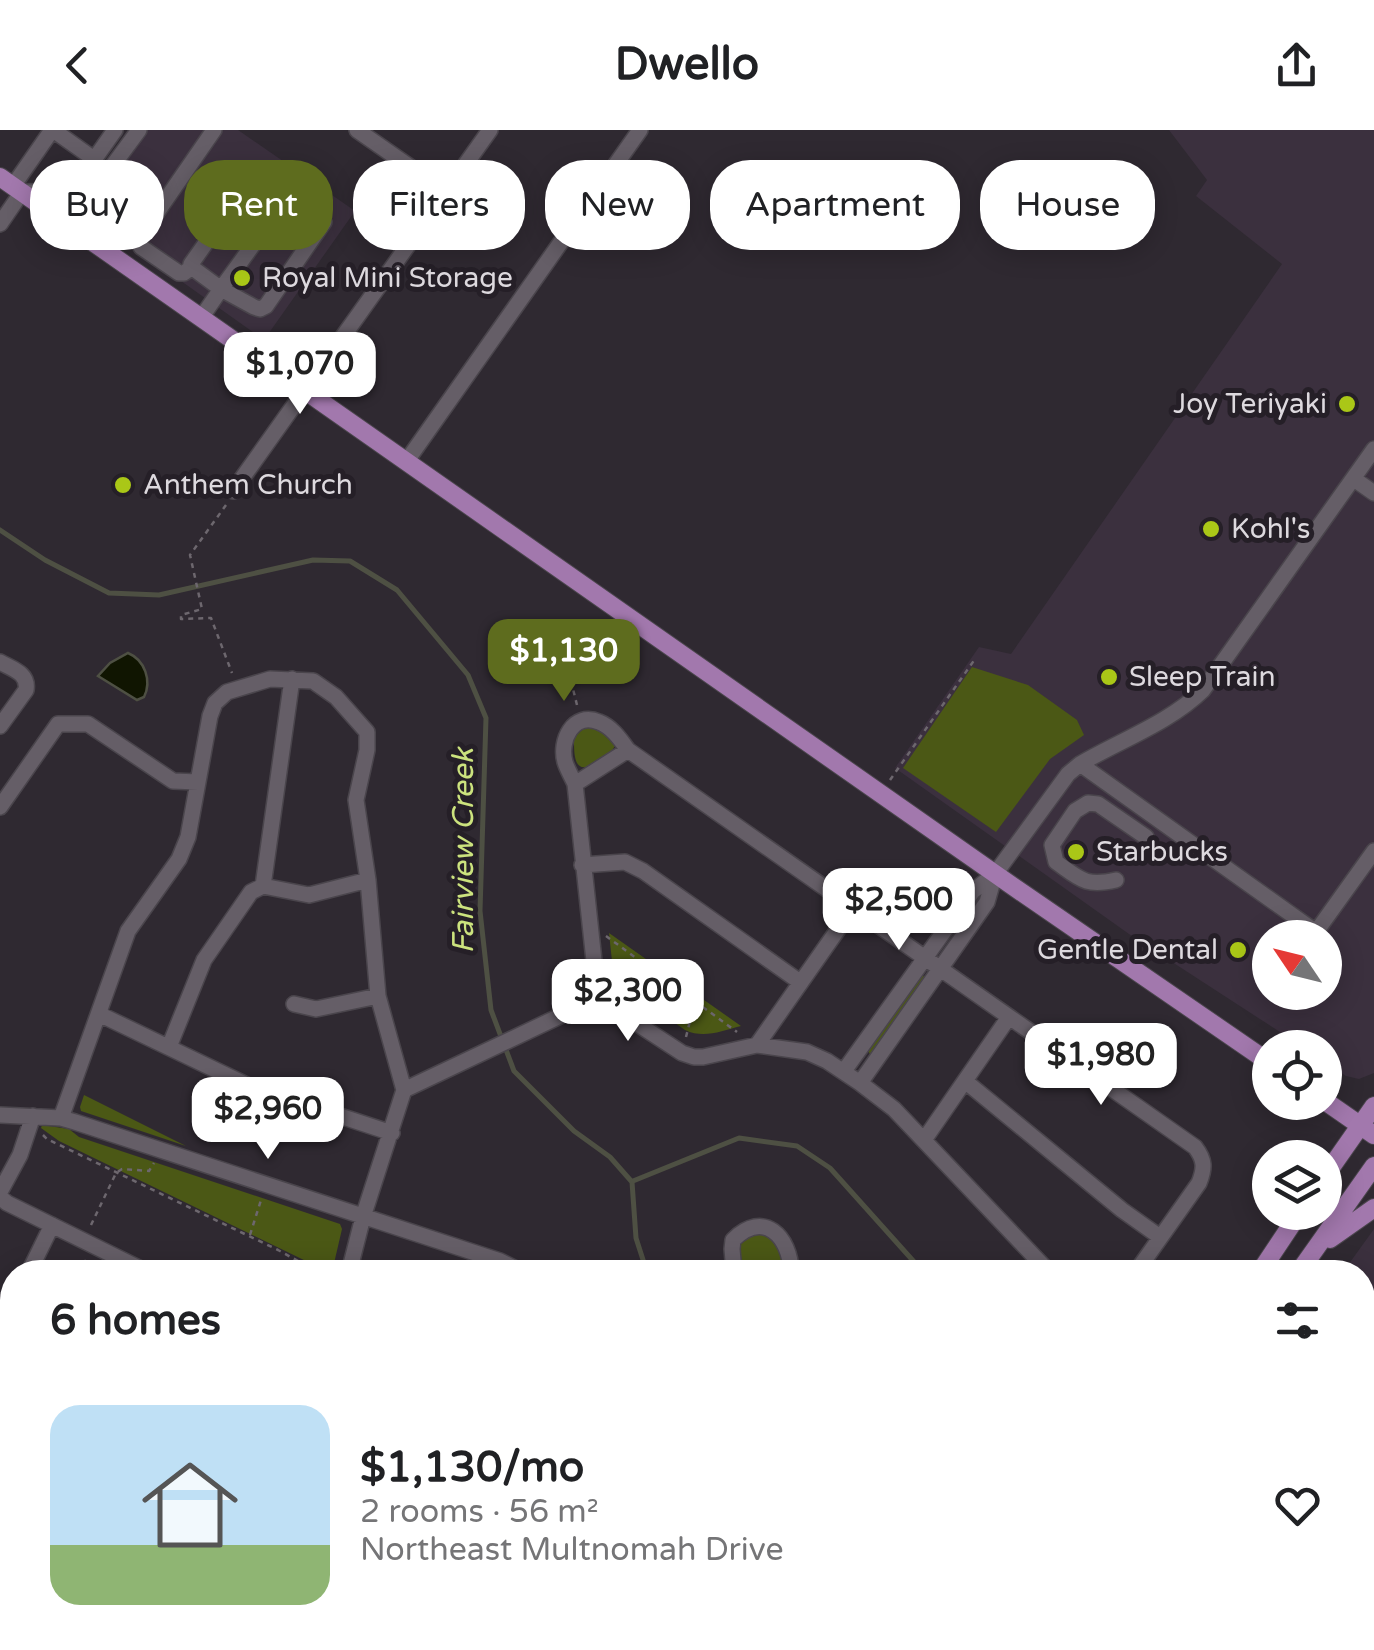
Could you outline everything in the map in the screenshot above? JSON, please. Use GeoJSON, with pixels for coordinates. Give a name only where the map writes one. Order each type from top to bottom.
{"type":"FeatureCollection","features":[{"type":"Feature","properties":{"kind":"main road"},"geometry":{"type":"LineString","coordinates":[[103,250],[1252,1051]]}},
{"type":"Feature","properties":{"kind":"main road"},"geometry":{"type":"LineString","coordinates":[[1342,1157],[1367,1130],[1374,1106]]}},
{"type":"Feature","properties":{"kind":"main road"},"geometry":{"type":"LineString","coordinates":[[1342,1112],[1367,1130]]}},
{"type":"Feature","properties":{"kind":"main road"},"geometry":{"type":"LineString","coordinates":[[1308,1260],[1374,1166]]}},
{"type":"Feature","properties":{"kind":"main road"},"geometry":{"type":"LineString","coordinates":[[1317,1248],[1374,1208]]}},
{"type":"Feature","properties":{"kind":"main road"},"geometry":{"type":"LineString","coordinates":[[1268,1260],[1288,1230]]}},
{"type":"Feature","properties":{"kind":"street"},"geometry":{"type":"LineString","coordinates":[[0,224],[12,185],[53,130],[85,160]]}},
{"type":"Feature","properties":{"kind":"street"},"geometry":{"type":"LineString","coordinates":[[117,160],[139,130]]}},
{"type":"Feature","properties":{"kind":"street"},"geometry":{"type":"LineString","coordinates":[[200,250],[192,266],[179,274],[141,247],[138,240],[214,130]]}},
{"type":"Feature","properties":{"kind":"street"},"geometry":{"type":"LineString","coordinates":[[358,130],[401,160]]}},
{"type":"Feature","properties":{"kind":"street"},"geometry":{"type":"LineString","coordinates":[[469,160],[490,130]]}},
{"type":"Feature","properties":{"kind":"street"},"geometry":{"type":"LineString","coordinates":[[406,462],[640,130]]}},
{"type":"Feature","properties":{"kind":"street"},"geometry":{"type":"LineString","coordinates":[[94,160],[112,134],[126,149]]}},
{"type":"Feature","properties":{"kind":"street"},"geometry":{"type":"LineString","coordinates":[[200,318],[249,250]]}},
{"type":"Feature","properties":{"kind":"street"},"geometry":{"type":"LineString","coordinates":[[192,266],[220,289],[260,308],[266,306],[307,250]]}},
{"type":"Feature","properties":{"kind":"street"},"geometry":{"type":"LineString","coordinates":[[234,492],[405,250]]}},
{"type":"Feature","properties":{"kind":"street"},"geometry":{"type":"LineString","coordinates":[[844,1072],[973,891],[995,874],[1060,782],[1080,764],[1180,710],[1203,690],[1374,449]]}},
{"type":"Feature","properties":{"kind":"street"},"geometry":{"type":"LineString","coordinates":[[1354,478],[1374,493]]}},
{"type":"Feature","properties":{"kind":"street"},"geometry":{"type":"LineString","coordinates":[[0,662],[22,674],[27,684],[0,726]]}},
{"type":"Feature","properties":{"kind":"street"},"geometry":{"type":"LineString","coordinates":[[61,1118],[128,931],[179,859],[188,837],[215,703],[227,692],[270,679],[313,681],[336,697],[366,732],[367,750],[356,800],[368,880],[378,996],[404,1090],[352,1260]]}},
{"type":"Feature","properties":{"kind":"street"},"geometry":{"type":"LineString","coordinates":[[263,886],[292,679]]}},
{"type":"Feature","properties":{"kind":"street"},"geometry":{"type":"LineString","coordinates":[[598,998],[575,784],[565,762],[564,740],[568,731],[581,721],[596,720],[620,738],[628,750],[1195,1147],[1202,1156],[1204,1169],[1199,1182],[1144,1260]]}},
{"type":"Feature","properties":{"kind":"street"},"geometry":{"type":"LineString","coordinates":[[0,807],[58,724],[88,724],[173,780],[198,782]]}},
{"type":"Feature","properties":{"kind":"street"},"geometry":{"type":"LineString","coordinates":[[575,784],[628,750]]}},
{"type":"Feature","properties":{"kind":"street"},"geometry":{"type":"LineString","coordinates":[[1080,764],[1316,932],[1374,851]]}},
{"type":"Feature","properties":{"kind":"street"},"geometry":{"type":"LineString","coordinates":[[1116,880],[1087,882],[1056,862],[1052,846],[1075,810],[1088,803],[1098,804],[1146,837]]}},
{"type":"Feature","properties":{"kind":"street"},"geometry":{"type":"LineString","coordinates":[[582,865],[625,862],[644,871],[800,982]]}},
{"type":"Feature","properties":{"kind":"street"},"geometry":{"type":"LineString","coordinates":[[860,1083],[987,902],[995,874]]}},
{"type":"Feature","properties":{"kind":"street"},"geometry":{"type":"LineString","coordinates":[[170,1047],[204,960],[251,892],[263,886],[309,895],[368,880]]}},
{"type":"Feature","properties":{"kind":"street"},"geometry":{"type":"LineString","coordinates":[[750,1046],[853,908]]}},
{"type":"Feature","properties":{"kind":"street"},"geometry":{"type":"LineString","coordinates":[[294,1004],[316,1008],[378,996]]}},
{"type":"Feature","properties":{"kind":"street"},"geometry":{"type":"LineString","coordinates":[[404,1090],[598,998]]}},
{"type":"Feature","properties":{"kind":"street"},"geometry":{"type":"LineString","coordinates":[[598,998],[694,1057],[750,1046],[807,1052],[844,1072],[894,1109],[1036,1260]]}},
{"type":"Feature","properties":{"kind":"street"},"geometry":{"type":"LineString","coordinates":[[99,1014],[249,1086],[392,1133]]}},
{"type":"Feature","properties":{"kind":"street"},"geometry":{"type":"LineString","coordinates":[[924,1140],[1009,1017]]}},
{"type":"Feature","properties":{"kind":"street"},"geometry":{"type":"LineString","coordinates":[[965,1081],[1160,1237]]}},
{"type":"Feature","properties":{"kind":"street"},"geometry":{"type":"LineString","coordinates":[[0,1115],[31,1121],[61,1118],[497,1260]]}},
{"type":"Feature","properties":{"kind":"street"},"geometry":{"type":"LineString","coordinates":[[31,1121],[20,1155],[1,1191],[8,1204],[118,1260]]}},
{"type":"Feature","properties":{"kind":"street"},"geometry":{"type":"LineString","coordinates":[[34,1260],[52,1225]]}},
{"type":"Feature","properties":{"kind":"street"},"geometry":{"type":"LineString","coordinates":[[734,1260],[733,1240],[756,1225],[770,1230],[786,1246],[790,1260]]}},
{"type":"Feature","properties":{"kind":"path"},"geometry":{"type":"LineString","coordinates":[[234,492],[190,555],[202,609],[181,616],[181,620],[211,618],[238,688]]}},
{"type":"Feature","properties":{"kind":"path"},"geometry":{"type":"LineString","coordinates":[[581,721],[571,682],[620,612]]}},
{"type":"Feature","properties":{"kind":"path"},"geometry":{"type":"LineString","coordinates":[[881,794],[975,659]]}},
{"type":"Feature","properties":{"kind":"path"},"geometry":{"type":"LineString","coordinates":[[591,935],[606,936],[736,1030],[750,1046]]}},
{"type":"Feature","properties":{"kind":"path"},"geometry":{"type":"LineString","coordinates":[[682,1052],[695,1000]]}},
{"type":"Feature","properties":{"kind":"path"},"geometry":{"type":"LineString","coordinates":[[31,1121],[47,1139],[295,1260]]}},
{"type":"Feature","properties":{"kind":"path"},"geometry":{"type":"LineString","coordinates":[[86,1260],[90,1252],[86,1233],[116,1173],[122,1168],[148,1172],[158,1149]]}},
{"type":"Feature","properties":{"kind":"path"},"geometry":{"type":"LineString","coordinates":[[250,1236],[266,1185]]}},
{"type":"Feature","properties":{"kind":"shaded area"},"geometry":{"type":"Polygon","coordinates":[[[131,130],[238,130],[281,160],[184,160],[184,250],[327,250],[264,340],[137,250],[164,250],[164,160],[110,160],[131,130]]]}},
{"type":"Feature","properties":{"kind":"shaded area"},"geometry":{"type":"Polygon","coordinates":[[[1169,130],[1374,130],[1374,1073],[1359,1079],[1342,1073],[1342,1030],[1277,1030],[1129,934],[895,768],[979,647],[1011,654],[1282,264],[1196,196],[1207,180],[1169,130]]]}},
{"type":"Feature","properties":{"kind":"shaded area"},"geometry":{"type":"Polygon","coordinates":[[[333,196],[353,210],[333,242],[333,196]]]}},
{"type":"Feature","properties":{"kind":"shaded area"},"geometry":{"type":"Polygon","coordinates":[[[128,653],[143,666],[147,678],[144,697],[137,700],[98,676],[110,663],[128,653]]]}},
{"type":"Feature","properties":{"kind":"shaded area"},"geometry":{"type":"Polygon","coordinates":[[[1374,1229],[1374,1260],[1352,1260],[1374,1229]]]}},
{"type":"Feature","properties":{"kind":"green space"},"geometry":{"type":"Polygon","coordinates":[[[972,667],[1028,685],[1077,720],[1084,735],[1050,759],[996,832],[903,768],[972,667]]]}},
{"type":"Feature","properties":{"kind":"green space"},"geometry":{"type":"Polygon","coordinates":[[[593,725],[610,736],[615,746],[602,759],[579,766],[574,737],[593,725]]]}},
{"type":"Feature","properties":{"kind":"green space"},"geometry":{"type":"Polygon","coordinates":[[[609,933],[741,1026],[692,1033],[614,980],[609,933]]]}},
{"type":"Feature","properties":{"kind":"green space"},"geometry":{"type":"Polygon","coordinates":[[[922,975],[927,979],[871,1056],[867,1049],[922,975]]]}},
{"type":"Feature","properties":{"kind":"green space"},"geometry":{"type":"Polygon","coordinates":[[[84,1095],[186,1146],[81,1111],[84,1095]]]}},
{"type":"Feature","properties":{"kind":"green space"},"geometry":{"type":"Polygon","coordinates":[[[42,1125],[69,1129],[79,1137],[340,1224],[335,1260],[304,1260],[59,1141],[42,1125]]]}},
{"type":"Feature","properties":{"kind":"green space"},"geometry":{"type":"Polygon","coordinates":[[[762,1229],[784,1250],[783,1260],[740,1260],[739,1242],[762,1229]]]}},
{"type":"Feature","properties":{"kind":"waterway","name":"Fairview Creek"},"geometry":{"type":"LineString","coordinates":[[0,530],[45,560],[109,593],[159,595],[313,560],[350,561],[397,590],[468,675],[486,718],[480,911],[491,1010],[514,1071],[574,1131],[610,1157],[632,1182],[636,1238],[643,1260]]}},
{"type":"Feature","properties":{"kind":"waterway"},"geometry":{"type":"LineString","coordinates":[[633,1181],[739,1138],[797,1146],[830,1168],[912,1260]]}},
{"type":"Feature","properties":{"kind":"place","name":"Royal Mini Storage"},"geometry":{"type":"Point","coordinates":[242,278]}},
{"type":"Feature","properties":{"kind":"place","name":"Joy Teriyaki"},"geometry":{"type":"Point","coordinates":[1347,404]}},
{"type":"Feature","properties":{"kind":"place","name":"Anthem Church"},"geometry":{"type":"Point","coordinates":[123,485]}},
{"type":"Feature","properties":{"kind":"place","name":"Kohl's"},"geometry":{"type":"Point","coordinates":[1211,529]}},
{"type":"Feature","properties":{"kind":"place","name":"Sleep Train"},"geometry":{"type":"Point","coordinates":[1109,677]}},
{"type":"Feature","properties":{"kind":"place","name":"Starbucks"},"geometry":{"type":"Point","coordinates":[1076,852]}},
{"type":"Feature","properties":{"kind":"place","name":"Gentle Dental"},"geometry":{"type":"Point","coordinates":[1238,950]}}]}
